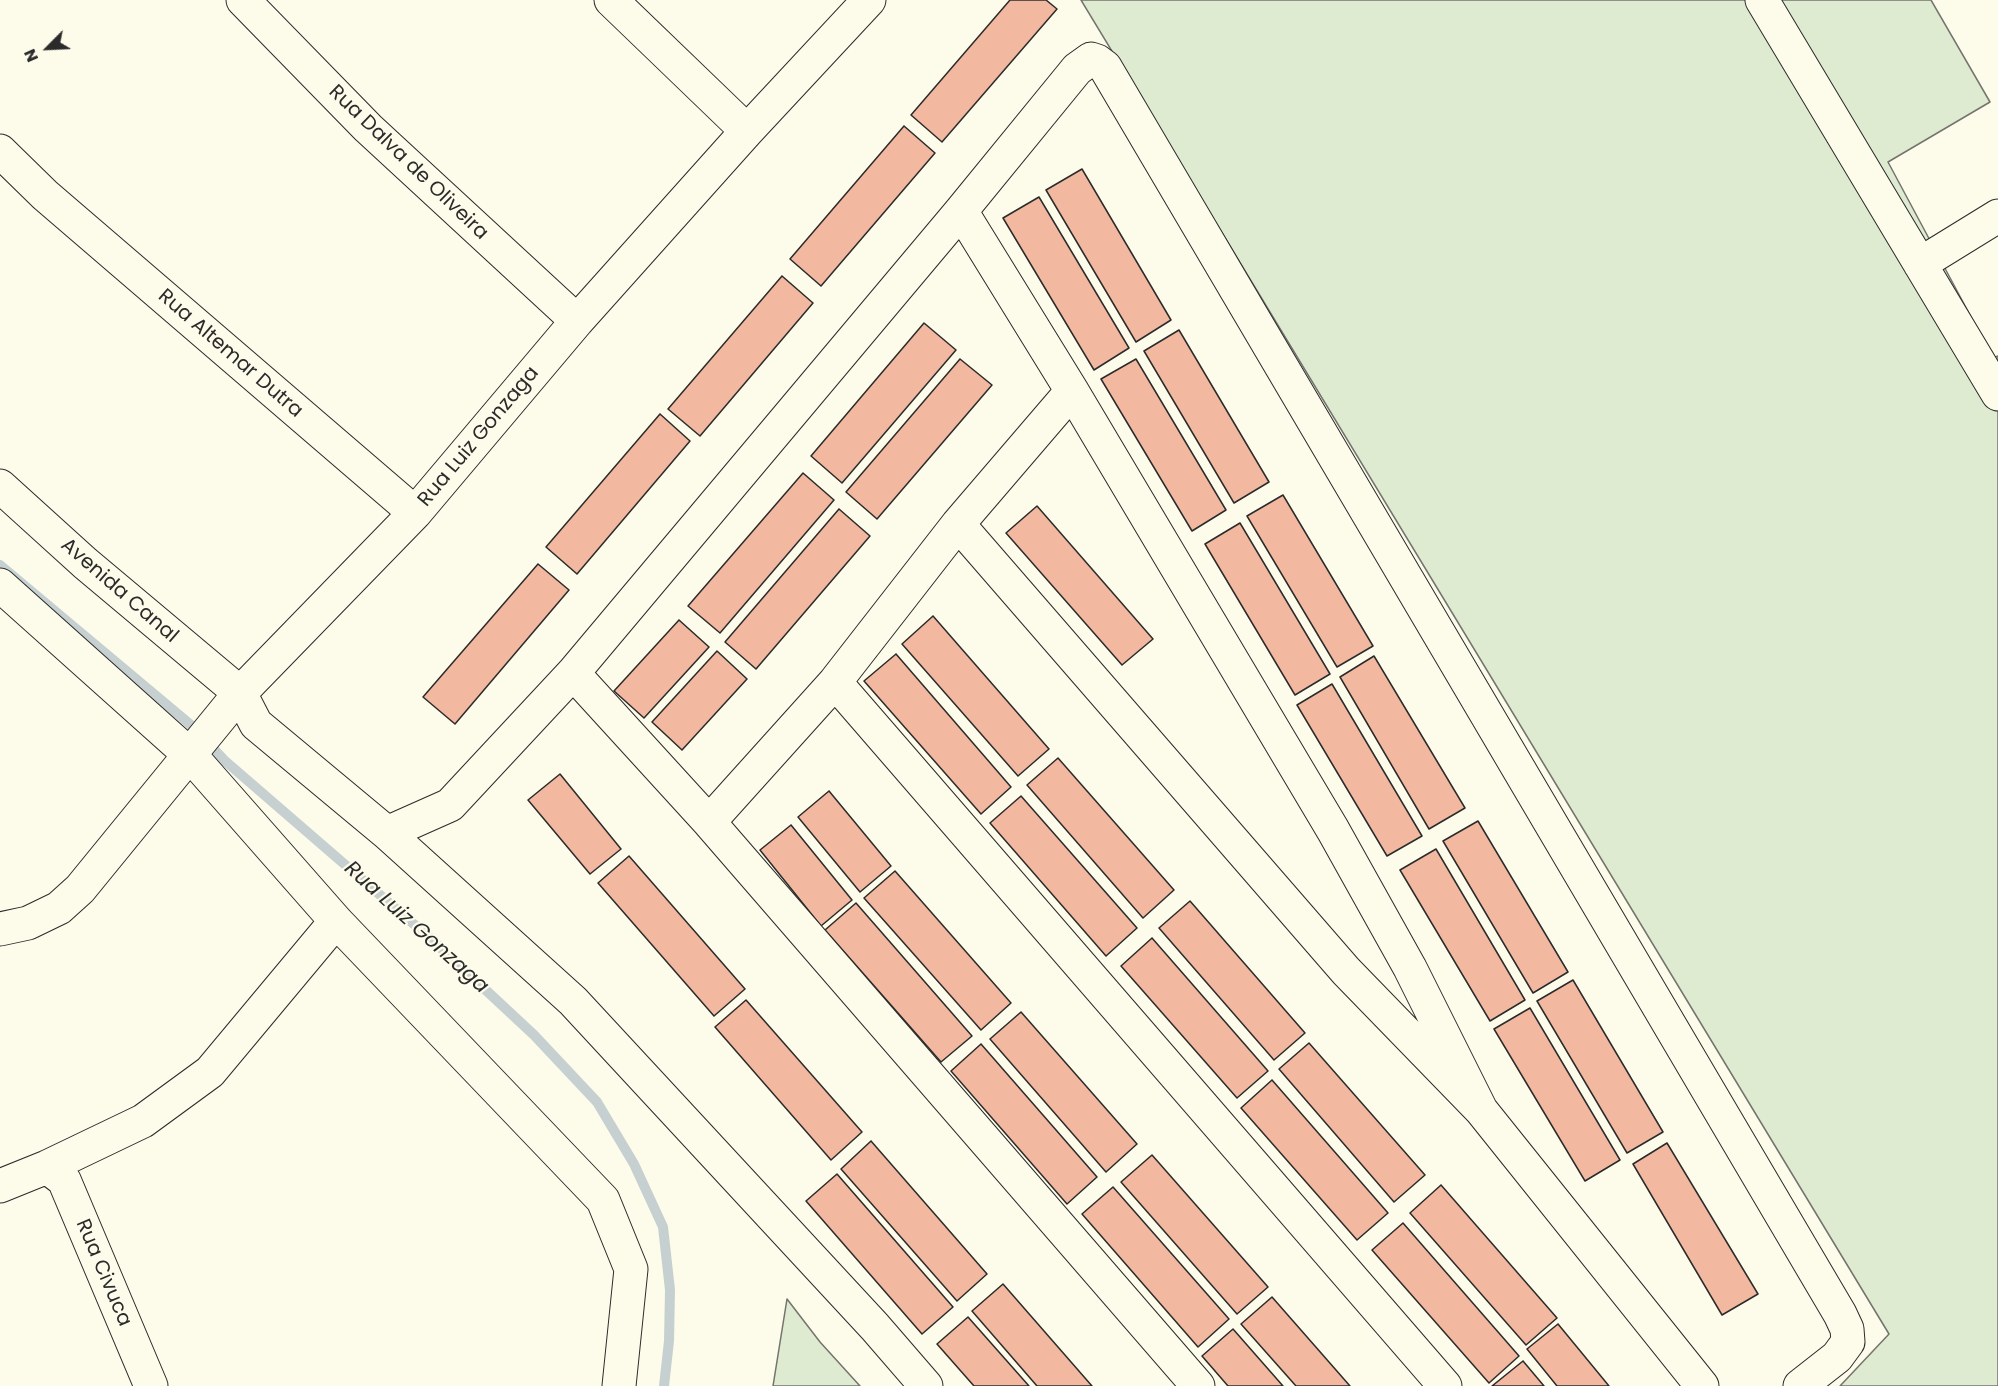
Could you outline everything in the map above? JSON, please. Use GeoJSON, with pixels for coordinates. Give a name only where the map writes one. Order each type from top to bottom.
{"type":"FeatureCollection","features":[{"type":"Feature","properties":{"kind":"street","name":"Rua Dalva de Oliveira"},"geometry":{"type":"LineString","coordinates":[[243,0],[368,128],[577,321]]}},
{"type":"Feature","properties":{"kind":"street"},"geometry":{"type":"LineString","coordinates":[[611,0],[747,131]]}},
{"type":"Feature","properties":{"kind":"street","name":"Rua Luiz Gonzaga"},"geometry":{"type":"LineString","coordinates":[[0,929],[28,923],[59,908],[80,889],[234,702],[415,513],[577,321],[747,131],[869,0]]}},
{"type":"Feature","properties":{"kind":"street"},"geometry":{"type":"LineString","coordinates":[[1762,0],[1998,394]]}},
{"type":"Feature","properties":{"kind":"street"},"geometry":{"type":"LineString","coordinates":[[387,833],[450,805],[573,673],[961,211],[1077,69],[1091,59],[1105,67],[1840,1314],[1847,1329],[1848,1342],[1837,1357],[1800,1386]]}},
{"type":"Feature","properties":{"kind":"street","name":"Rua Altemar Dutra"},"geometry":{"type":"LineString","coordinates":[[0,151],[45,195],[415,513]]}},
{"type":"Feature","properties":{"kind":"street","name":"Rua Altemar Dutra"},"geometry":{"type":"LineString","coordinates":[[0,181],[45,195]]}},
{"type":"Feature","properties":{"kind":"street"},"geometry":{"type":"LineString","coordinates":[[961,211],[1072,391],[1333,830],[1410,968],[1482,1110]]}},
{"type":"Feature","properties":{"kind":"street"},"geometry":{"type":"LineString","coordinates":[[1920,264],[1998,216]]}},
{"type":"Feature","properties":{"kind":"street"},"geometry":{"type":"LineString","coordinates":[[709,822],[835,682],[958,524],[1072,391]]}},
{"type":"Feature","properties":{"kind":"street","name":"Avenida Canal"},"geometry":{"type":"LineString","coordinates":[[0,486],[234,702]]}},
{"type":"Feature","properties":{"kind":"street"},"geometry":{"type":"LineString","coordinates":[[958,524],[1346,970],[1482,1110],[1702,1386]]}},
{"type":"Feature","properties":{"kind":"street"},"geometry":{"type":"LineString","coordinates":[[0,585],[195,751],[336,921],[603,1200],[631,1269],[619,1386]]}},
{"type":"Feature","properties":{"kind":"street"},"geometry":{"type":"LineString","coordinates":[[573,673],[709,822],[1198,1386]]}},
{"type":"Feature","properties":{"kind":"street"},"geometry":{"type":"LineString","coordinates":[[835,682],[1445,1386]]}},
{"type":"Feature","properties":{"kind":"street"},"geometry":{"type":"LineString","coordinates":[[234,702],[256,724],[387,833],[573,1001],[875,1327],[926,1386]]}},
{"type":"Feature","properties":{"kind":"street"},"geometry":{"type":"LineString","coordinates":[[0,1186],[47,1167],[143,1122],[210,1072],[336,921]]}},
{"type":"Feature","properties":{"kind":"street","name":"Rua Civuca"},"geometry":{"type":"LineString","coordinates":[[47,1167],[64,1180],[151,1386]]}},
{"type":"Feature","properties":{"kind":"green space"},"geometry":{"type":"Polygon","coordinates":[[[1081,0],[1931,0],[1990,102],[1888,162],[1993,358],[1998,356],[1998,1386],[1840,1386],[1889,1334],[1081,0]]]}},
{"type":"Feature","properties":{"kind":"green space"},"geometry":{"type":"Polygon","coordinates":[[[787,1299],[820,1342],[860,1386],[773,1386],[787,1299]]]}},
{"type":"Feature","properties":{"kind":"building"},"geometry":{"type":"Polygon","coordinates":[[[1010,0],[1046,0],[1057,9],[942,142],[911,115],[1010,0]]]}},
{"type":"Feature","properties":{"kind":"building"},"geometry":{"type":"Polygon","coordinates":[[[904,126],[935,153],[821,286],[790,259],[904,126]]]}},
{"type":"Feature","properties":{"kind":"building"},"geometry":{"type":"Polygon","coordinates":[[[1082,169],[1171,320],[1136,342],[1046,190],[1082,169]]]}},
{"type":"Feature","properties":{"kind":"building"},"geometry":{"type":"Polygon","coordinates":[[[1039,197],[1129,348],[1094,370],[1003,218],[1039,197]]]}},
{"type":"Feature","properties":{"kind":"building"},"geometry":{"type":"Polygon","coordinates":[[[782,276],[813,303],[700,436],[668,409],[782,276]]]}},
{"type":"Feature","properties":{"kind":"building"},"geometry":{"type":"Polygon","coordinates":[[[924,323],[956,350],[842,483],[811,456],[924,323]]]}},
{"type":"Feature","properties":{"kind":"building"},"geometry":{"type":"Polygon","coordinates":[[[1179,330],[1269,482],[1234,503],[1144,351],[1179,330]]]}},
{"type":"Feature","properties":{"kind":"building"},"geometry":{"type":"Polygon","coordinates":[[[960,359],[992,385],[877,519],[846,492],[960,359]]]}},
{"type":"Feature","properties":{"kind":"building"},"geometry":{"type":"Polygon","coordinates":[[[1136,359],[1226,510],[1192,531],[1101,379],[1136,359]]]}},
{"type":"Feature","properties":{"kind":"building"},"geometry":{"type":"Polygon","coordinates":[[[660,414],[690,441],[577,574],[546,547],[660,414]]]}},
{"type":"Feature","properties":{"kind":"building"},"geometry":{"type":"Polygon","coordinates":[[[803,473],[834,500],[720,633],[688,606],[803,473]]]}},
{"type":"Feature","properties":{"kind":"building"},"geometry":{"type":"Polygon","coordinates":[[[1283,495],[1373,646],[1337,667],[1247,516],[1283,495]]]}},
{"type":"Feature","properties":{"kind":"building"},"geometry":{"type":"Polygon","coordinates":[[[1037,506],[1153,639],[1122,665],[1006,533],[1037,506]]]}},
{"type":"Feature","properties":{"kind":"building"},"geometry":{"type":"Polygon","coordinates":[[[839,509],[870,536],[756,669],[725,642],[839,509]]]}},
{"type":"Feature","properties":{"kind":"building"},"geometry":{"type":"Polygon","coordinates":[[[1240,523],[1330,674],[1295,695],[1205,544],[1240,523]]]}},
{"type":"Feature","properties":{"kind":"building"},"geometry":{"type":"Polygon","coordinates":[[[538,564],[569,590],[455,724],[423,697],[538,564]]]}},
{"type":"Feature","properties":{"kind":"building"},"geometry":{"type":"Polygon","coordinates":[[[933,616],[1049,749],[1018,776],[902,644],[933,616]]]}},
{"type":"Feature","properties":{"kind":"building"},"geometry":{"type":"Polygon","coordinates":[[[679,620],[709,647],[644,718],[614,691],[679,620]]]}},
{"type":"Feature","properties":{"kind":"building"},"geometry":{"type":"Polygon","coordinates":[[[717,651],[747,679],[682,750],[652,722],[717,651]]]}},
{"type":"Feature","properties":{"kind":"building"},"geometry":{"type":"Polygon","coordinates":[[[896,654],[1011,787],[981,814],[864,681],[896,654]]]}},
{"type":"Feature","properties":{"kind":"building"},"geometry":{"type":"Polygon","coordinates":[[[1374,656],[1465,808],[1429,829],[1340,677],[1374,656]]]}},
{"type":"Feature","properties":{"kind":"building"},"geometry":{"type":"Polygon","coordinates":[[[1332,684],[1422,836],[1387,856],[1297,705],[1332,684]]]}},
{"type":"Feature","properties":{"kind":"building"},"geometry":{"type":"Polygon","coordinates":[[[1058,758],[1174,890],[1143,918],[1027,785],[1058,758]]]}},
{"type":"Feature","properties":{"kind":"building"},"geometry":{"type":"Polygon","coordinates":[[[560,774],[621,849],[590,874],[528,800],[560,774]]]}},
{"type":"Feature","properties":{"kind":"building"},"geometry":{"type":"Polygon","coordinates":[[[829,791],[891,866],[860,892],[798,817],[829,791]]]}},
{"type":"Feature","properties":{"kind":"building"},"geometry":{"type":"Polygon","coordinates":[[[1021,796],[1137,928],[1106,956],[990,823],[1021,796]]]}},
{"type":"Feature","properties":{"kind":"building"},"geometry":{"type":"Polygon","coordinates":[[[1478,821],[1568,972],[1533,993],[1443,841],[1478,821]]]}},
{"type":"Feature","properties":{"kind":"building"},"geometry":{"type":"Polygon","coordinates":[[[791,825],[852,900],[821,926],[760,850],[791,825]]]}},
{"type":"Feature","properties":{"kind":"building"},"geometry":{"type":"Polygon","coordinates":[[[1436,849],[1525,1000],[1490,1021],[1400,870],[1436,849]]]}},
{"type":"Feature","properties":{"kind":"building"},"geometry":{"type":"Polygon","coordinates":[[[629,856],[745,989],[714,1016],[598,883],[629,856]]]}},
{"type":"Feature","properties":{"kind":"building"},"geometry":{"type":"Polygon","coordinates":[[[895,871],[1011,1003],[981,1030],[864,898],[895,871]]]}},
{"type":"Feature","properties":{"kind":"building"},"geometry":{"type":"Polygon","coordinates":[[[1190,901],[1305,1033],[1274,1060],[1159,928],[1190,901]]]}},
{"type":"Feature","properties":{"kind":"building"},"geometry":{"type":"Polygon","coordinates":[[[856,903],[972,1036],[941,1062],[825,930],[856,903]]]}},
{"type":"Feature","properties":{"kind":"building"},"geometry":{"type":"Polygon","coordinates":[[[1152,938],[1268,1071],[1237,1098],[1121,966],[1152,938]]]}},
{"type":"Feature","properties":{"kind":"building"},"geometry":{"type":"Polygon","coordinates":[[[1573,980],[1663,1132],[1627,1153],[1537,1001],[1573,980]]]}},
{"type":"Feature","properties":{"kind":"building"},"geometry":{"type":"Polygon","coordinates":[[[746,1000],[862,1132],[831,1160],[715,1027],[746,1000]]]}},
{"type":"Feature","properties":{"kind":"building"},"geometry":{"type":"Polygon","coordinates":[[[1530,1008],[1620,1160],[1585,1181],[1494,1029],[1530,1008]]]}},
{"type":"Feature","properties":{"kind":"building"},"geometry":{"type":"Polygon","coordinates":[[[1021,1012],[1137,1144],[1106,1172],[990,1039],[1021,1012]]]}},
{"type":"Feature","properties":{"kind":"building"},"geometry":{"type":"Polygon","coordinates":[[[1309,1043],[1425,1175],[1394,1202],[1279,1069],[1309,1043]]]}},
{"type":"Feature","properties":{"kind":"building"},"geometry":{"type":"Polygon","coordinates":[[[981,1044],[1097,1177],[1067,1204],[951,1071],[981,1044]]]}},
{"type":"Feature","properties":{"kind":"building"},"geometry":{"type":"Polygon","coordinates":[[[1272,1080],[1388,1213],[1357,1240],[1241,1108],[1272,1080]]]}},
{"type":"Feature","properties":{"kind":"building"},"geometry":{"type":"Polygon","coordinates":[[[871,1141],[987,1274],[957,1301],[841,1169],[871,1141]]]}},
{"type":"Feature","properties":{"kind":"building"},"geometry":{"type":"Polygon","coordinates":[[[1667,1143],[1758,1294],[1722,1315],[1633,1164],[1667,1143]]]}},
{"type":"Feature","properties":{"kind":"building"},"geometry":{"type":"Polygon","coordinates":[[[1152,1155],[1268,1287],[1237,1314],[1121,1182],[1152,1155]]]}},
{"type":"Feature","properties":{"kind":"building"},"geometry":{"type":"Polygon","coordinates":[[[837,1174],[953,1307],[922,1334],[806,1201],[837,1174]]]}},
{"type":"Feature","properties":{"kind":"building"},"geometry":{"type":"Polygon","coordinates":[[[1441,1185],[1557,1318],[1526,1345],[1410,1213],[1441,1185]]]}},
{"type":"Feature","properties":{"kind":"building"},"geometry":{"type":"Polygon","coordinates":[[[1113,1187],[1229,1319],[1198,1347],[1082,1214],[1113,1187]]]}},
{"type":"Feature","properties":{"kind":"building"},"geometry":{"type":"Polygon","coordinates":[[[1403,1223],[1519,1356],[1489,1383],[1372,1250],[1403,1223]]]}},
{"type":"Feature","properties":{"kind":"building"},"geometry":{"type":"Polygon","coordinates":[[[1003,1284],[1092,1386],[1037,1386],[972,1311],[1003,1284]]]}},
{"type":"Feature","properties":{"kind":"building"},"geometry":{"type":"Polygon","coordinates":[[[1272,1297],[1350,1386],[1296,1386],[1241,1324],[1272,1297]]]}},
{"type":"Feature","properties":{"kind":"building"},"geometry":{"type":"Polygon","coordinates":[[[968,1317],[1029,1386],[974,1386],[937,1344],[968,1317]]]}},
{"type":"Feature","properties":{"kind":"building"},"geometry":{"type":"Polygon","coordinates":[[[1558,1324],[1609,1386],[1557,1386],[1527,1349],[1558,1324]]]}},
{"type":"Feature","properties":{"kind":"building"},"geometry":{"type":"Polygon","coordinates":[[[1233,1329],[1283,1386],[1228,1386],[1202,1356],[1233,1329]]]}},
{"type":"Feature","properties":{"kind":"building"},"geometry":{"type":"Polygon","coordinates":[[[1523,1361],[1544,1386],[1492,1386],[1523,1361]]]}},
{"type":"Feature","properties":{"kind":"waterway","name":"Rua Luiz Gonzaga"},"geometry":{"type":"LineString","coordinates":[[0,565],[191,725],[224,760],[431,939],[534,1035],[597,1102],[634,1164],[663,1227],[670,1290],[669,1341],[664,1386]]}}]}
